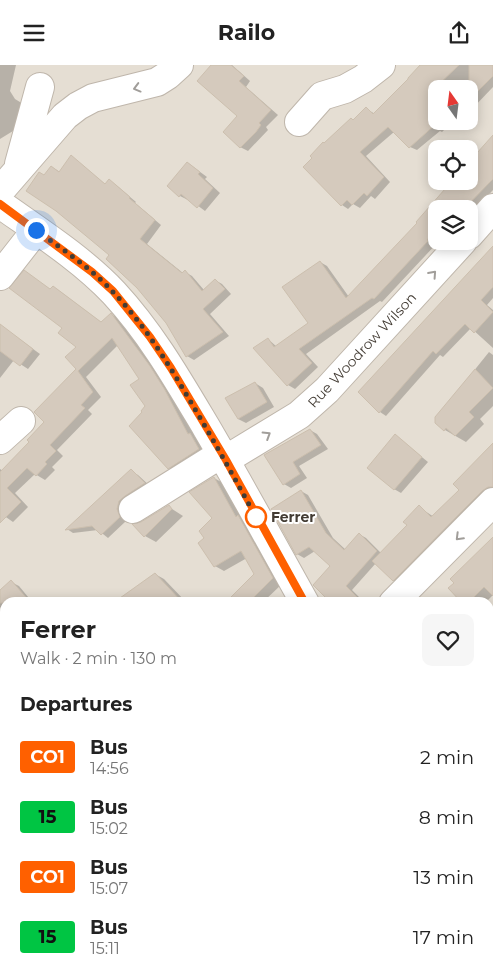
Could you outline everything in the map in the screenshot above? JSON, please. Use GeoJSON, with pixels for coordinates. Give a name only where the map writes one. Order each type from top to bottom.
{"type":"FeatureCollection","features":[{"type":"Feature","properties":{"kind":"street"},"geometry":{"type":"LineString","coordinates":[[8,181],[65,116],[78,105],[93,98],[157,82],[179,65]]}},
{"type":"Feature","properties":{"kind":"street"},"geometry":{"type":"LineString","coordinates":[[299,122],[322,96],[345,89],[363,79],[381,65]]}},
{"type":"Feature","properties":{"kind":"street"},"geometry":{"type":"LineString","coordinates":[[8,181],[40,87]]}},
{"type":"Feature","properties":{"kind":"street"},"geometry":{"type":"LineString","coordinates":[[0,204],[92,272],[113,291],[129,310],[171,368],[302,597]]}},
{"type":"Feature","properties":{"kind":"street"},"geometry":{"type":"LineString","coordinates":[[478,225],[493,208]]}},
{"type":"Feature","properties":{"kind":"street"},"geometry":{"type":"LineString","coordinates":[[0,276],[36,230]]}},
{"type":"Feature","properties":{"kind":"street","name":"Rue Woodrow Wilson"},"geometry":{"type":"LineString","coordinates":[[133,509],[308,409],[455,250]]}},
{"type":"Feature","properties":{"kind":"street"},"geometry":{"type":"LineString","coordinates":[[0,440],[21,421]]}},
{"type":"Feature","properties":{"kind":"street"},"geometry":{"type":"LineString","coordinates":[[399,597],[493,502]]}},
{"type":"Feature","properties":{"kind":"shaded area"},"geometry":{"type":"Polygon","coordinates":[[[0,65],[493,65],[493,597],[0,597],[0,65]]]}},
{"type":"Feature","properties":{"kind":"building"},"geometry":{"type":"Polygon","coordinates":[[[211,65],[231,65],[244,76],[239,81],[271,110],[259,123],[261,125],[256,132],[240,148],[223,132],[237,116],[197,81],[211,65]]]}},
{"type":"Feature","properties":{"kind":"building"},"geometry":{"type":"Polygon","coordinates":[[[420,65],[459,65],[443,80],[428,80],[429,130],[409,148],[388,127],[360,152],[384,177],[367,196],[364,193],[352,205],[347,200],[341,206],[303,167],[323,142],[351,118],[353,120],[366,107],[373,114],[420,65]]]}},
{"type":"Feature","properties":{"kind":"building"},"geometry":{"type":"Polygon","coordinates":[[[469,65],[493,65],[493,76],[478,91],[478,80],[469,80],[469,65]]]}},
{"type":"Feature","properties":{"kind":"building"},"geometry":{"type":"Polygon","coordinates":[[[493,135],[493,179],[473,200],[435,200],[444,190],[478,190],[478,152],[493,135]]]}},
{"type":"Feature","properties":{"kind":"building"},"geometry":{"type":"Polygon","coordinates":[[[71,155],[105,184],[109,179],[155,220],[140,239],[182,273],[185,270],[202,291],[215,279],[225,289],[203,309],[223,332],[186,357],[166,323],[137,288],[106,259],[109,255],[56,211],[26,191],[39,172],[44,175],[51,166],[59,172],[71,155]]]}},
{"type":"Feature","properties":{"kind":"building"},"geometry":{"type":"Polygon","coordinates":[[[187,162],[200,172],[198,174],[213,188],[197,208],[181,194],[179,197],[167,186],[187,162]]]}},
{"type":"Feature","properties":{"kind":"building"},"geometry":{"type":"Polygon","coordinates":[[[428,208],[428,241],[374,299],[372,298],[299,349],[312,363],[287,386],[253,348],[268,338],[274,347],[308,323],[282,287],[320,261],[346,298],[428,208]]]}},
{"type":"Feature","properties":{"kind":"building"},"geometry":{"type":"Polygon","coordinates":[[[493,246],[493,287],[481,300],[493,312],[474,333],[465,324],[436,354],[433,351],[379,413],[358,392],[493,246]]]}},
{"type":"Feature","properties":{"kind":"building"},"geometry":{"type":"Polygon","coordinates":[[[24,270],[50,289],[53,286],[101,322],[111,313],[150,366],[188,434],[190,433],[199,449],[168,469],[129,426],[145,406],[130,385],[139,379],[112,338],[78,371],[93,392],[81,405],[85,408],[50,445],[56,451],[45,462],[47,464],[36,476],[27,468],[7,488],[21,502],[0,523],[0,472],[29,442],[27,440],[44,422],[34,412],[76,369],[65,357],[76,347],[58,333],[62,328],[9,288],[24,270]]]}},
{"type":"Feature","properties":{"kind":"building"},"geometry":{"type":"Polygon","coordinates":[[[0,324],[33,349],[20,366],[0,351],[0,324]]]}},
{"type":"Feature","properties":{"kind":"building"},"geometry":{"type":"Polygon","coordinates":[[[475,369],[493,388],[469,412],[474,417],[455,436],[446,428],[444,431],[435,423],[435,417],[475,369]]]}},
{"type":"Feature","properties":{"kind":"building"},"geometry":{"type":"Polygon","coordinates":[[[255,382],[267,402],[238,419],[225,398],[255,382]]]}},
{"type":"Feature","properties":{"kind":"building"},"geometry":{"type":"Polygon","coordinates":[[[310,429],[321,445],[293,462],[300,474],[283,485],[264,455],[310,429]]]}},
{"type":"Feature","properties":{"kind":"building"},"geometry":{"type":"Polygon","coordinates":[[[395,434],[422,457],[394,490],[367,468],[395,434]]]}},
{"type":"Feature","properties":{"kind":"building"},"geometry":{"type":"Polygon","coordinates":[[[493,443],[493,487],[488,487],[482,491],[393,581],[372,561],[407,525],[403,522],[419,505],[431,517],[459,490],[453,484],[493,443]]]}},
{"type":"Feature","properties":{"kind":"building"},"geometry":{"type":"Polygon","coordinates":[[[131,469],[145,483],[119,501],[117,509],[120,517],[101,535],[92,526],[65,530],[131,469]]]}},
{"type":"Feature","properties":{"kind":"building"},"geometry":{"type":"Polygon","coordinates":[[[214,477],[236,517],[238,515],[273,578],[254,597],[231,597],[254,574],[241,551],[214,567],[198,543],[204,538],[199,531],[212,518],[189,492],[214,477]]]}},
{"type":"Feature","properties":{"kind":"building"},"geometry":{"type":"Polygon","coordinates":[[[301,490],[326,533],[344,550],[359,533],[377,551],[346,586],[357,597],[325,597],[313,585],[330,566],[309,547],[296,555],[271,509],[301,490]]]}},
{"type":"Feature","properties":{"kind":"building"},"geometry":{"type":"Polygon","coordinates":[[[169,505],[172,509],[144,537],[132,524],[141,522],[169,505]]]}},
{"type":"Feature","properties":{"kind":"building"},"geometry":{"type":"Polygon","coordinates":[[[493,537],[493,596],[484,587],[474,597],[456,597],[448,588],[454,583],[450,579],[493,537]]]}},
{"type":"Feature","properties":{"kind":"building"},"geometry":{"type":"Polygon","coordinates":[[[155,573],[177,597],[121,597],[155,573]]]}},
{"type":"Feature","properties":{"kind":"building"},"geometry":{"type":"Polygon","coordinates":[[[11,580],[26,597],[0,597],[0,590],[11,580]]]}},
{"type":"Feature","properties":{"kind":"bus line","name":"CO1"},"geometry":{"type":"LineString","coordinates":[[0,204],[92,272],[113,291],[150,337],[171,368],[226,460],[302,597]]}},
{"type":"Feature","properties":{"kind":"place","name":"Ferrer"},"geometry":{"type":"Point","coordinates":[256,517]}},
{"type":"Feature","properties":{"kind":"route"},"geometry":{"type":"LineString","coordinates":[[36,230],[63,249],[113,291],[150,337],[171,368],[226,460],[256,517]]}}]}
